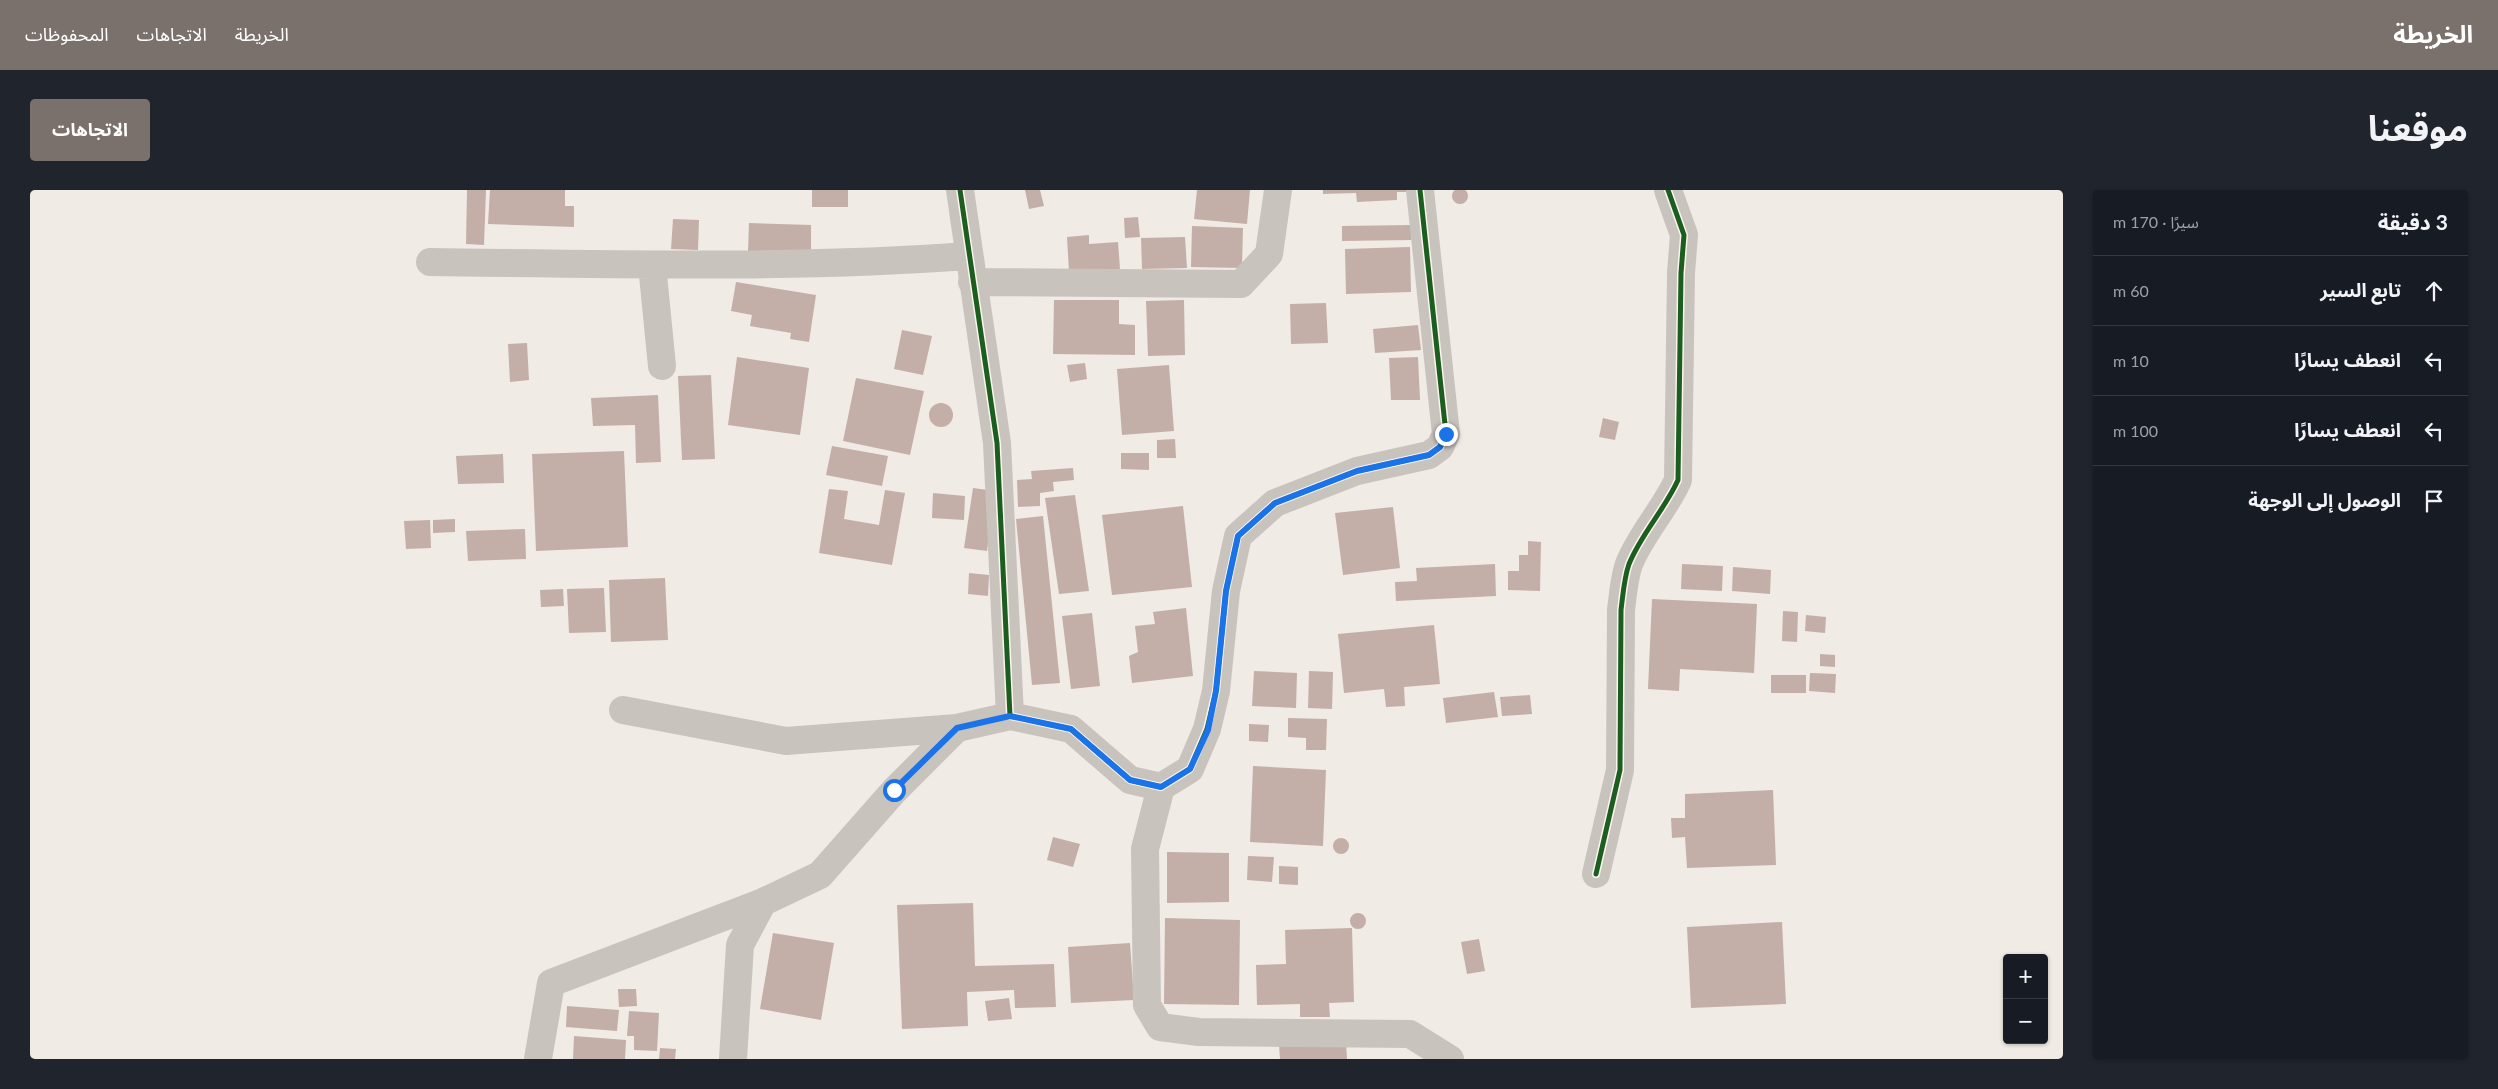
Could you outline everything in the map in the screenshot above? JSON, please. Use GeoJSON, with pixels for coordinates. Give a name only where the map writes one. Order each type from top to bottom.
{"type":"FeatureCollection","features":[{"type":"Feature","properties":{"kind":"street"},"geometry":{"type":"LineString","coordinates":[[960,190],[997,443],[1010,716]]}},
{"type":"Feature","properties":{"kind":"street"},"geometry":{"type":"LineString","coordinates":[[430,262],[652,265],[910,260],[971,269],[1241,284],[1269,254],[1278,190]]}},
{"type":"Feature","properties":{"kind":"street"},"geometry":{"type":"LineString","coordinates":[[1420,190],[1446,434],[1440,447],[1429,455],[1357,471],[1275,503],[1238,536],[1226,591],[1216,691],[1208,730],[1190,769],[1161,787],[1145,849],[1147,1005],[1160,1027],[1199,1032],[1410,1034],[1450,1059]]}},
{"type":"Feature","properties":{"kind":"street"},"geometry":{"type":"LineString","coordinates":[[1596,874],[1620,770],[1621,610],[1624,584],[1629,563],[1678,480],[1681,272],[1684,235],[1668,190]]}},
{"type":"Feature","properties":{"kind":"street"},"geometry":{"type":"LineString","coordinates":[[652,265],[662,366]]}},
{"type":"Feature","properties":{"kind":"street"},"geometry":{"type":"LineString","coordinates":[[623,710],[786,741],[957,728],[1010,716],[1071,729],[1130,780],[1161,787]]}},
{"type":"Feature","properties":{"kind":"street"},"geometry":{"type":"LineString","coordinates":[[538,1059],[551,983],[763,902],[820,875],[894,790],[957,728]]}},
{"type":"Feature","properties":{"kind":"street"},"geometry":{"type":"LineString","coordinates":[[733,1059],[740,945],[763,902]]}},
{"type":"Feature","properties":{"kind":"building"},"geometry":{"type":"Polygon","coordinates":[[[1460,188],[1468,196],[1460,204],[1452,196],[1460,188]]]}},
{"type":"Feature","properties":{"kind":"building"},"geometry":{"type":"Polygon","coordinates":[[[467,190],[486,190],[484,245],[466,244],[467,190]]]}},
{"type":"Feature","properties":{"kind":"building"},"geometry":{"type":"Polygon","coordinates":[[[490,190],[565,190],[565,206],[574,206],[574,227],[488,224],[490,190]]]}},
{"type":"Feature","properties":{"kind":"building"},"geometry":{"type":"Polygon","coordinates":[[[812,190],[848,190],[848,207],[812,207],[812,190]]]}},
{"type":"Feature","properties":{"kind":"building"},"geometry":{"type":"Polygon","coordinates":[[[1025,190],[1040,190],[1044,206],[1029,209],[1025,190]]]}},
{"type":"Feature","properties":{"kind":"building"},"geometry":{"type":"Polygon","coordinates":[[[1197,190],[1250,190],[1247,224],[1194,219],[1197,190]]]}},
{"type":"Feature","properties":{"kind":"building"},"geometry":{"type":"Polygon","coordinates":[[[1323,190],[1408,190],[1408,192],[1397,192],[1397,200],[1357,202],[1356,193],[1323,194],[1323,190]]]}},
{"type":"Feature","properties":{"kind":"building"},"geometry":{"type":"Polygon","coordinates":[[[1138,217],[1140,237],[1125,238],[1124,218],[1138,217]]]}},
{"type":"Feature","properties":{"kind":"building"},"geometry":{"type":"Polygon","coordinates":[[[673,219],[699,220],[698,250],[671,249],[673,219]]]}},
{"type":"Feature","properties":{"kind":"building"},"geometry":{"type":"Polygon","coordinates":[[[749,223],[811,225],[811,253],[748,251],[749,223]]]}},
{"type":"Feature","properties":{"kind":"building"},"geometry":{"type":"Polygon","coordinates":[[[1411,225],[1411,240],[1342,241],[1342,226],[1411,225]]]}},
{"type":"Feature","properties":{"kind":"building"},"geometry":{"type":"Polygon","coordinates":[[[1192,226],[1243,228],[1242,268],[1191,267],[1192,226]]]}},
{"type":"Feature","properties":{"kind":"building"},"geometry":{"type":"Polygon","coordinates":[[[1089,235],[1089,244],[1118,242],[1120,269],[1069,272],[1067,237],[1089,235]]]}},
{"type":"Feature","properties":{"kind":"building"},"geometry":{"type":"Polygon","coordinates":[[[1185,237],[1187,268],[1142,269],[1141,238],[1185,237]]]}},
{"type":"Feature","properties":{"kind":"building"},"geometry":{"type":"Polygon","coordinates":[[[1410,247],[1411,292],[1346,294],[1345,249],[1410,247]]]}},
{"type":"Feature","properties":{"kind":"building"},"geometry":{"type":"Polygon","coordinates":[[[736,282],[816,295],[809,342],[790,339],[791,333],[750,326],[752,315],[731,311],[736,282]]]}},
{"type":"Feature","properties":{"kind":"building"},"geometry":{"type":"Polygon","coordinates":[[[1054,300],[1119,300],[1119,324],[1135,325],[1135,355],[1053,354],[1054,300]]]}},
{"type":"Feature","properties":{"kind":"building"},"geometry":{"type":"Polygon","coordinates":[[[1184,300],[1185,355],[1148,356],[1146,301],[1184,300]]]}},
{"type":"Feature","properties":{"kind":"building"},"geometry":{"type":"Polygon","coordinates":[[[1326,303],[1328,343],[1291,344],[1290,304],[1326,303]]]}},
{"type":"Feature","properties":{"kind":"building"},"geometry":{"type":"Polygon","coordinates":[[[1418,325],[1421,350],[1375,353],[1373,329],[1418,325]]]}},
{"type":"Feature","properties":{"kind":"building"},"geometry":{"type":"Polygon","coordinates":[[[902,330],[932,336],[923,375],[894,369],[902,330]]]}},
{"type":"Feature","properties":{"kind":"building"},"geometry":{"type":"Polygon","coordinates":[[[527,343],[529,380],[510,382],[508,344],[527,343]]]}},
{"type":"Feature","properties":{"kind":"building"},"geometry":{"type":"Polygon","coordinates":[[[737,357],[809,368],[800,435],[728,425],[737,357]]]}},
{"type":"Feature","properties":{"kind":"building"},"geometry":{"type":"Polygon","coordinates":[[[1418,357],[1420,400],[1391,400],[1389,358],[1418,357]]]}},
{"type":"Feature","properties":{"kind":"building"},"geometry":{"type":"Polygon","coordinates":[[[1085,363],[1087,379],[1070,382],[1067,365],[1085,363]]]}},
{"type":"Feature","properties":{"kind":"building"},"geometry":{"type":"Polygon","coordinates":[[[1169,365],[1174,431],[1122,435],[1117,369],[1169,365]]]}},
{"type":"Feature","properties":{"kind":"building"},"geometry":{"type":"Polygon","coordinates":[[[711,375],[715,459],[682,460],[678,376],[711,375]]]}},
{"type":"Feature","properties":{"kind":"building"},"geometry":{"type":"Polygon","coordinates":[[[856,378],[924,391],[910,455],[843,441],[856,378]]]}},
{"type":"Feature","properties":{"kind":"building"},"geometry":{"type":"Polygon","coordinates":[[[658,395],[661,462],[636,463],[635,425],[593,426],[591,398],[658,395]]]}},
{"type":"Feature","properties":{"kind":"building"},"geometry":{"type":"Polygon","coordinates":[[[941,403],[949,407],[953,415],[949,423],[941,427],[933,423],[929,415],[933,407],[941,403]]]}},
{"type":"Feature","properties":{"kind":"building"},"geometry":{"type":"Polygon","coordinates":[[[1603,418],[1619,422],[1615,440],[1599,437],[1603,418]]]}},
{"type":"Feature","properties":{"kind":"building"},"geometry":{"type":"Polygon","coordinates":[[[1175,439],[1176,458],[1157,458],[1157,440],[1175,439]]]}},
{"type":"Feature","properties":{"kind":"building"},"geometry":{"type":"Polygon","coordinates":[[[832,446],[888,456],[882,486],[826,475],[832,446]]]}},
{"type":"Feature","properties":{"kind":"building"},"geometry":{"type":"Polygon","coordinates":[[[624,451],[628,547],[536,551],[532,454],[624,451]]]}},
{"type":"Feature","properties":{"kind":"building"},"geometry":{"type":"Polygon","coordinates":[[[1121,453],[1149,453],[1149,470],[1121,469],[1121,453]]]}},
{"type":"Feature","properties":{"kind":"building"},"geometry":{"type":"Polygon","coordinates":[[[503,454],[504,483],[458,484],[456,456],[503,454]]]}},
{"type":"Feature","properties":{"kind":"building"},"geometry":{"type":"Polygon","coordinates":[[[1073,468],[1074,480],[1053,482],[1054,491],[1040,493],[1040,506],[1018,507],[1017,480],[1032,479],[1031,471],[1073,468]]]}},
{"type":"Feature","properties":{"kind":"building"},"geometry":{"type":"Polygon","coordinates":[[[973,488],[995,491],[987,551],[964,548],[973,488]]]}},
{"type":"Feature","properties":{"kind":"building"},"geometry":{"type":"Polygon","coordinates":[[[829,489],[848,491],[844,519],[879,525],[885,490],[905,493],[892,565],[819,553],[829,489]]]}},
{"type":"Feature","properties":{"kind":"building"},"geometry":{"type":"Polygon","coordinates":[[[933,493],[965,496],[964,520],[932,518],[933,493]]]}},
{"type":"Feature","properties":{"kind":"building"},"geometry":{"type":"Polygon","coordinates":[[[1075,495],[1089,591],[1059,594],[1045,498],[1075,495]]]}},
{"type":"Feature","properties":{"kind":"building"},"geometry":{"type":"Polygon","coordinates":[[[1183,506],[1192,587],[1112,595],[1102,515],[1183,506]]]}},
{"type":"Feature","properties":{"kind":"building"},"geometry":{"type":"Polygon","coordinates":[[[1393,507],[1400,568],[1343,575],[1335,513],[1393,507]]]}},
{"type":"Feature","properties":{"kind":"building"},"geometry":{"type":"Polygon","coordinates":[[[1043,516],[1060,683],[1032,685],[1016,519],[1043,516]]]}},
{"type":"Feature","properties":{"kind":"building"},"geometry":{"type":"Polygon","coordinates":[[[455,519],[455,532],[433,533],[433,520],[455,519]]]}},
{"type":"Feature","properties":{"kind":"building"},"geometry":{"type":"Polygon","coordinates":[[[430,520],[431,548],[406,549],[404,521],[430,520]]]}},
{"type":"Feature","properties":{"kind":"building"},"geometry":{"type":"Polygon","coordinates":[[[525,529],[526,559],[468,561],[466,531],[525,529]]]}},
{"type":"Feature","properties":{"kind":"building"},"geometry":{"type":"Polygon","coordinates":[[[1528,541],[1541,542],[1540,591],[1508,590],[1508,571],[1519,571],[1519,555],[1528,555],[1528,541]]]}},
{"type":"Feature","properties":{"kind":"building"},"geometry":{"type":"Polygon","coordinates":[[[1495,564],[1496,596],[1396,601],[1395,582],[1417,581],[1416,568],[1495,564]]]}},
{"type":"Feature","properties":{"kind":"building"},"geometry":{"type":"Polygon","coordinates":[[[1682,564],[1723,566],[1722,591],[1681,589],[1682,564]]]}},
{"type":"Feature","properties":{"kind":"building"},"geometry":{"type":"Polygon","coordinates":[[[1733,567],[1771,570],[1770,594],[1732,591],[1733,567]]]}},
{"type":"Feature","properties":{"kind":"building"},"geometry":{"type":"Polygon","coordinates":[[[969,573],[989,575],[988,596],[968,594],[969,573]]]}},
{"type":"Feature","properties":{"kind":"building"},"geometry":{"type":"Polygon","coordinates":[[[665,578],[668,640],[611,642],[609,580],[665,578]]]}},
{"type":"Feature","properties":{"kind":"building"},"geometry":{"type":"Polygon","coordinates":[[[604,588],[606,632],[569,633],[567,589],[604,588]]]}},
{"type":"Feature","properties":{"kind":"building"},"geometry":{"type":"Polygon","coordinates":[[[563,589],[564,606],[541,607],[540,590],[563,589]]]}},
{"type":"Feature","properties":{"kind":"building"},"geometry":{"type":"Polygon","coordinates":[[[1652,599],[1757,604],[1754,673],[1680,669],[1679,691],[1648,689],[1652,599]]]}},
{"type":"Feature","properties":{"kind":"building"},"geometry":{"type":"Polygon","coordinates":[[[1186,608],[1193,676],[1132,683],[1129,656],[1138,652],[1135,626],[1155,624],[1153,612],[1186,608]]]}},
{"type":"Feature","properties":{"kind":"building"},"geometry":{"type":"Polygon","coordinates":[[[1783,611],[1798,612],[1797,642],[1782,641],[1783,611]]]}},
{"type":"Feature","properties":{"kind":"building"},"geometry":{"type":"Polygon","coordinates":[[[1092,613],[1100,686],[1071,689],[1062,616],[1092,613]]]}},
{"type":"Feature","properties":{"kind":"building"},"geometry":{"type":"Polygon","coordinates":[[[1806,615],[1826,617],[1825,633],[1805,631],[1806,615]]]}},
{"type":"Feature","properties":{"kind":"building"},"geometry":{"type":"Polygon","coordinates":[[[1434,625],[1440,684],[1404,687],[1405,706],[1386,707],[1384,689],[1344,693],[1338,634],[1434,625]]]}},
{"type":"Feature","properties":{"kind":"building"},"geometry":{"type":"Polygon","coordinates":[[[1820,654],[1835,655],[1835,667],[1820,666],[1820,654]]]}},
{"type":"Feature","properties":{"kind":"building"},"geometry":{"type":"Polygon","coordinates":[[[1254,671],[1297,673],[1296,708],[1252,706],[1254,671]]]}},
{"type":"Feature","properties":{"kind":"building"},"geometry":{"type":"Polygon","coordinates":[[[1309,671],[1333,672],[1332,709],[1308,708],[1309,671]]]}},
{"type":"Feature","properties":{"kind":"building"},"geometry":{"type":"Polygon","coordinates":[[[1810,673],[1836,674],[1835,693],[1809,691],[1810,673]]]}},
{"type":"Feature","properties":{"kind":"building"},"geometry":{"type":"Polygon","coordinates":[[[1771,675],[1806,675],[1806,693],[1771,693],[1771,675]]]}},
{"type":"Feature","properties":{"kind":"building"},"geometry":{"type":"Polygon","coordinates":[[[1494,692],[1498,717],[1446,723],[1443,698],[1494,692]]]}},
{"type":"Feature","properties":{"kind":"building"},"geometry":{"type":"Polygon","coordinates":[[[1530,695],[1532,714],[1502,716],[1500,697],[1530,695]]]}},
{"type":"Feature","properties":{"kind":"building"},"geometry":{"type":"Polygon","coordinates":[[[1288,718],[1327,719],[1326,750],[1306,750],[1306,738],[1288,737],[1288,718]]]}},
{"type":"Feature","properties":{"kind":"building"},"geometry":{"type":"Polygon","coordinates":[[[1249,724],[1269,725],[1268,742],[1249,741],[1249,724]]]}},
{"type":"Feature","properties":{"kind":"building"},"geometry":{"type":"Polygon","coordinates":[[[1253,766],[1326,770],[1323,846],[1250,842],[1253,766]]]}},
{"type":"Feature","properties":{"kind":"building"},"geometry":{"type":"Polygon","coordinates":[[[1773,790],[1776,865],[1687,868],[1685,837],[1672,838],[1671,818],[1685,818],[1685,794],[1773,790]]]}},
{"type":"Feature","properties":{"kind":"building"},"geometry":{"type":"Polygon","coordinates":[[[1053,837],[1080,844],[1073,867],[1047,860],[1053,837]]]}},
{"type":"Feature","properties":{"kind":"building"},"geometry":{"type":"Polygon","coordinates":[[[1341,838],[1349,846],[1341,854],[1333,846],[1341,838]]]}},
{"type":"Feature","properties":{"kind":"building"},"geometry":{"type":"Polygon","coordinates":[[[1167,852],[1229,853],[1229,902],[1167,903],[1167,852]]]}},
{"type":"Feature","properties":{"kind":"building"},"geometry":{"type":"Polygon","coordinates":[[[1248,856],[1274,857],[1272,882],[1247,880],[1248,856]]]}},
{"type":"Feature","properties":{"kind":"building"},"geometry":{"type":"Polygon","coordinates":[[[1279,866],[1298,867],[1298,885],[1279,884],[1279,866]]]}},
{"type":"Feature","properties":{"kind":"building"},"geometry":{"type":"Polygon","coordinates":[[[973,903],[975,966],[1054,964],[1056,1007],[1015,1008],[1014,990],[967,992],[968,1026],[902,1029],[897,905],[973,903]]]}},
{"type":"Feature","properties":{"kind":"building"},"geometry":{"type":"Polygon","coordinates":[[[1355,913],[1361,913],[1366,918],[1364,927],[1355,929],[1350,924],[1350,918],[1355,913]]]}},
{"type":"Feature","properties":{"kind":"building"},"geometry":{"type":"Polygon","coordinates":[[[1165,918],[1240,920],[1239,1005],[1164,1004],[1165,918]]]}},
{"type":"Feature","properties":{"kind":"building"},"geometry":{"type":"Polygon","coordinates":[[[1782,922],[1786,1004],[1691,1008],[1687,927],[1782,922]]]}},
{"type":"Feature","properties":{"kind":"building"},"geometry":{"type":"Polygon","coordinates":[[[1352,928],[1354,1002],[1329,1003],[1330,1017],[1300,1017],[1300,1004],[1257,1005],[1256,965],[1286,964],[1285,930],[1352,928]]]}},
{"type":"Feature","properties":{"kind":"building"},"geometry":{"type":"Polygon","coordinates":[[[773,933],[834,943],[821,1020],[760,1009],[773,933]]]}},
{"type":"Feature","properties":{"kind":"building"},"geometry":{"type":"Polygon","coordinates":[[[1479,939],[1485,971],[1467,974],[1461,942],[1479,939]]]}},
{"type":"Feature","properties":{"kind":"building"},"geometry":{"type":"Polygon","coordinates":[[[1130,943],[1134,1000],[1071,1003],[1068,947],[1130,943]]]}},
{"type":"Feature","properties":{"kind":"building"},"geometry":{"type":"Polygon","coordinates":[[[618,989],[636,989],[637,1006],[619,1007],[618,989]]]}},
{"type":"Feature","properties":{"kind":"building"},"geometry":{"type":"Polygon","coordinates":[[[1009,998],[1012,1019],[988,1021],[985,1001],[1009,998]]]}},
{"type":"Feature","properties":{"kind":"building"},"geometry":{"type":"Polygon","coordinates":[[[567,1006],[619,1010],[617,1031],[566,1027],[567,1006]]]}},
{"type":"Feature","properties":{"kind":"building"},"geometry":{"type":"Polygon","coordinates":[[[629,1011],[659,1013],[657,1051],[634,1050],[634,1036],[627,1036],[629,1011]]]}},
{"type":"Feature","properties":{"kind":"building"},"geometry":{"type":"Polygon","coordinates":[[[574,1036],[626,1040],[625,1059],[573,1059],[574,1036]]]}},
{"type":"Feature","properties":{"kind":"building"},"geometry":{"type":"Polygon","coordinates":[[[1346,1042],[1347,1059],[1280,1059],[1279,1045],[1346,1042]]]}},
{"type":"Feature","properties":{"kind":"building"},"geometry":{"type":"Polygon","coordinates":[[[660,1048],[676,1049],[675,1059],[659,1059],[660,1048]]]}},
{"type":"Feature","properties":{"kind":"cycle path"},"geometry":{"type":"LineString","coordinates":[[960,190],[997,443],[1010,716],[1071,729],[1130,780],[1161,787],[1190,769],[1207,729],[1216,691],[1226,591],[1238,536],[1275,503],[1357,471],[1429,455],[1440,447],[1446,434],[1420,190]]}},
{"type":"Feature","properties":{"kind":"cycle path"},"geometry":{"type":"LineString","coordinates":[[1596,874],[1620,770],[1621,610],[1626,575],[1634,553],[1678,480],[1681,273],[1684,235],[1668,190]]}},
{"type":"Feature","properties":{"kind":"route"},"geometry":{"type":"LineString","coordinates":[[894,790],[957,728],[1010,716],[1071,729],[1130,780],[1161,787],[1190,769],[1208,730],[1216,691],[1226,591],[1238,536],[1275,503],[1357,471],[1429,455],[1440,447],[1446,434]]}}]}
